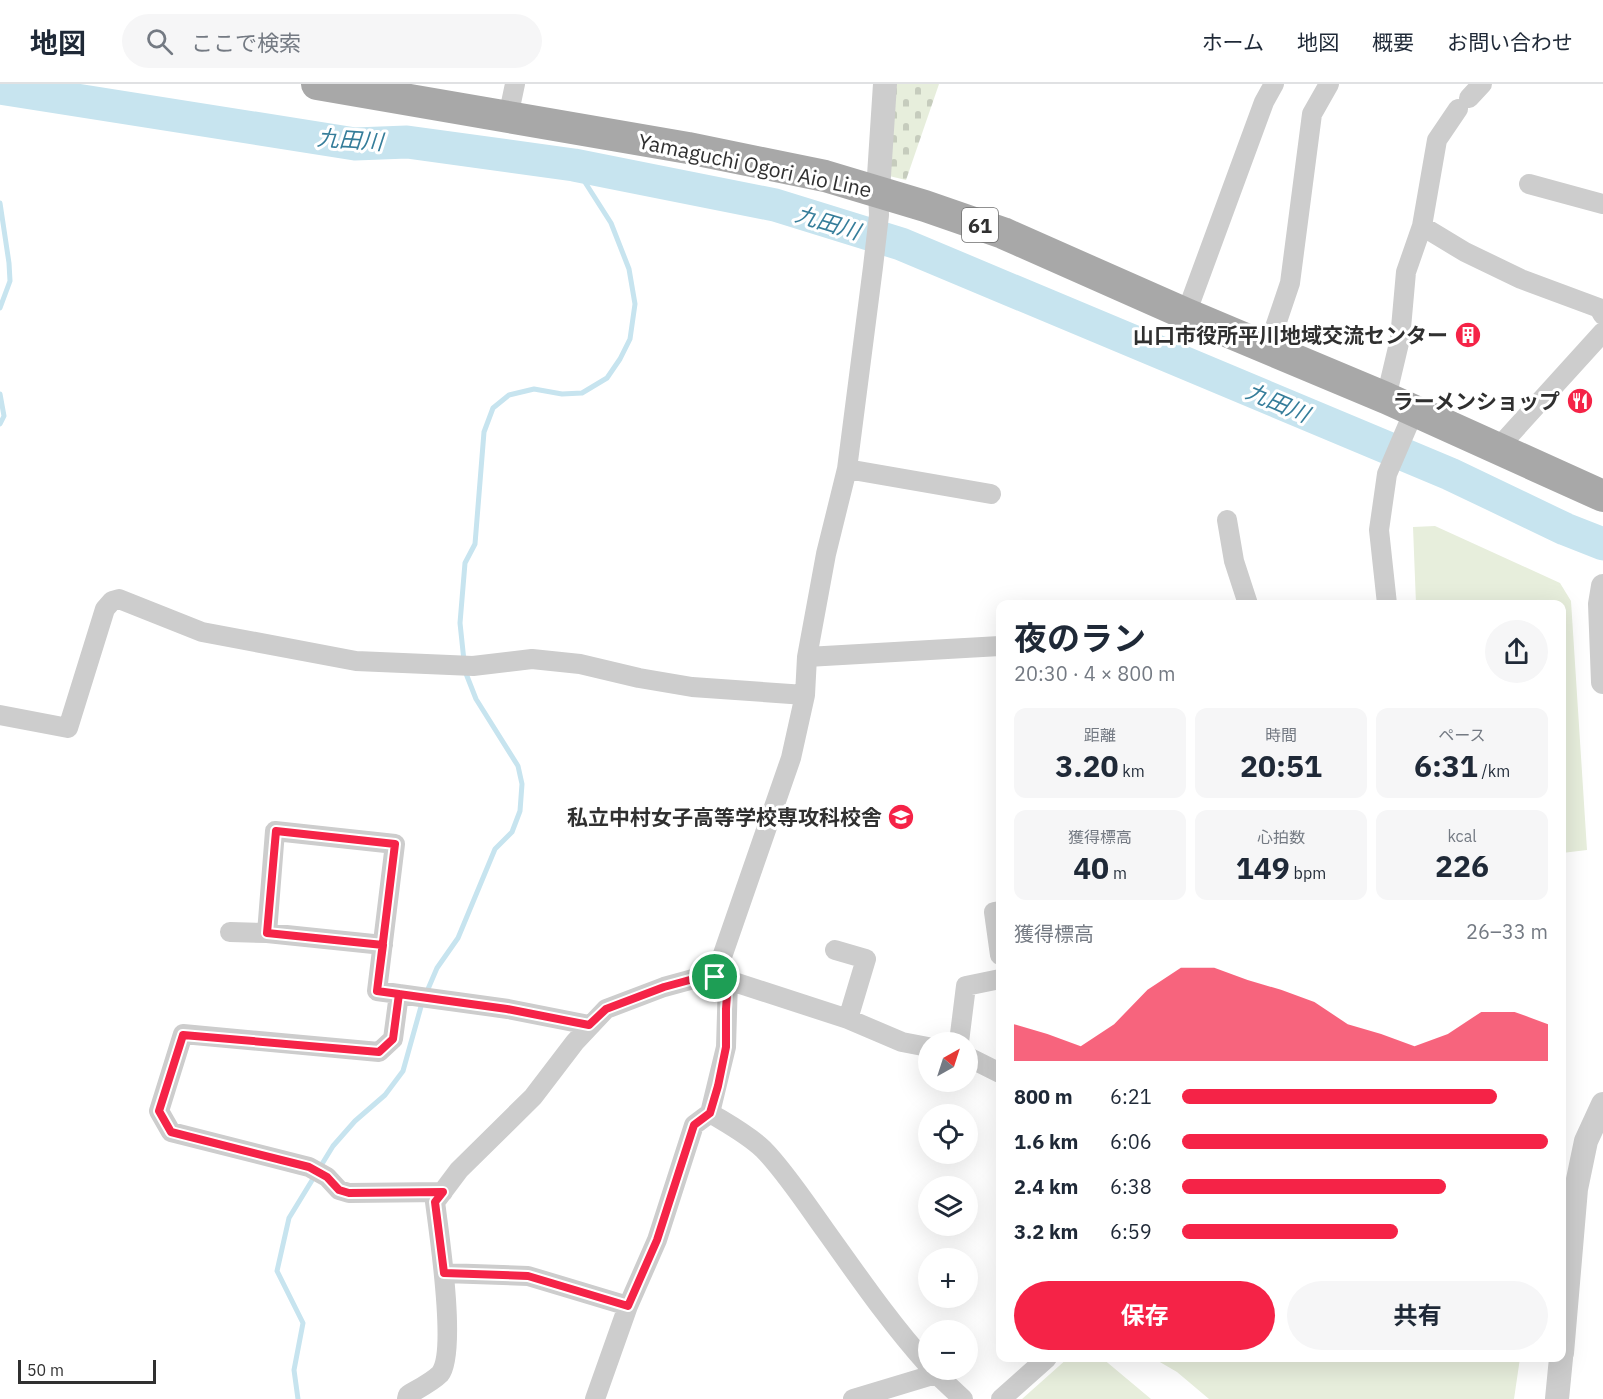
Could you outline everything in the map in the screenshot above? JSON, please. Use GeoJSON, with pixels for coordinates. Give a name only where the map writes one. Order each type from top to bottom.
{"type":"FeatureCollection","features":[{"type":"Feature","properties":{"kind":"main road","name":"Yamaguchi Ogori Aio Line"},"geometry":{"type":"LineString","coordinates":[[317,84],[350,87],[688,148],[825,176],[878,203],[1004,233],[1186,314],[1386,398],[1409,421],[1497,448],[1603,496]]}},
{"type":"Feature","properties":{"kind":"street"},"geometry":{"type":"LineString","coordinates":[[508,117],[515,84]]}},
{"type":"Feature","properties":{"kind":"street"},"geometry":{"type":"LineString","coordinates":[[595,1399],[628,1306],[657,1240],[694,1125],[710,1113],[726,1047],[726,1009],[722,978],[791,758],[805,695],[807,657],[826,554],[847,469],[874,262],[885,84]]}},
{"type":"Feature","properties":{"kind":"street"},"geometry":{"type":"LineString","coordinates":[[1186,314],[1264,102],[1274,84]]}},
{"type":"Feature","properties":{"kind":"street"},"geometry":{"type":"LineString","coordinates":[[1268,348],[1290,283],[1312,114],[1329,84]]}},
{"type":"Feature","properties":{"kind":"street"},"geometry":{"type":"LineString","coordinates":[[1386,398],[1400,339],[1406,272],[1422,226],[1437,140],[1469,97]]}},
{"type":"Feature","properties":{"kind":"street"},"geometry":{"type":"LineString","coordinates":[[1530,184],[1603,204]]}},
{"type":"Feature","properties":{"kind":"street"},"geometry":{"type":"LineString","coordinates":[[1422,226],[1466,252],[1521,279],[1599,308],[1603,315]]}},
{"type":"Feature","properties":{"kind":"street"},"geometry":{"type":"LineString","coordinates":[[1497,448],[1603,332]]}},
{"type":"Feature","properties":{"kind":"street"},"geometry":{"type":"LineString","coordinates":[[1387,600],[1379,530],[1386,474],[1409,421]]}},
{"type":"Feature","properties":{"kind":"street"},"geometry":{"type":"LineString","coordinates":[[847,469],[991,494]]}},
{"type":"Feature","properties":{"kind":"street"},"geometry":{"type":"LineString","coordinates":[[1227,520],[1234,561],[1247,600]]}},
{"type":"Feature","properties":{"kind":"street"},"geometry":{"type":"LineString","coordinates":[[1603,586],[1600,604],[1603,682]]}},
{"type":"Feature","properties":{"kind":"street"},"geometry":{"type":"LineString","coordinates":[[0,716],[68,728],[105,609],[112,601],[119,599],[202,632],[356,661],[473,666],[532,659],[580,664],[639,678],[692,687],[805,695]]}},
{"type":"Feature","properties":{"kind":"street"},"geometry":{"type":"LineString","coordinates":[[807,657],[996,646]]}},
{"type":"Feature","properties":{"kind":"street"},"geometry":{"type":"LineString","coordinates":[[267,933],[276,831],[395,844],[377,991],[507,1009],[589,1025]]}},
{"type":"Feature","properties":{"kind":"street"},"geometry":{"type":"LineString","coordinates":[[996,912],[994,912],[996,926]]}},
{"type":"Feature","properties":{"kind":"street"},"geometry":{"type":"LineString","coordinates":[[230,932],[267,933],[383,945]]}},
{"type":"Feature","properties":{"kind":"street"},"geometry":{"type":"LineString","coordinates":[[835,950],[866,958],[848,1019]]}},
{"type":"Feature","properties":{"kind":"street"},"geometry":{"type":"LineString","coordinates":[[406,1399],[408,1395],[440,1373],[447,1351],[444,1273],[435,1202],[459,1170],[533,1097],[589,1025],[606,1009],[664,987],[697,978],[722,978],[848,1019],[902,1042],[918,1045]]}},
{"type":"Feature","properties":{"kind":"street"},"geometry":{"type":"LineString","coordinates":[[960,1032],[966,986],[996,980]]}},
{"type":"Feature","properties":{"kind":"street"},"geometry":{"type":"LineString","coordinates":[[399,994],[393,1039],[379,1052],[183,1035],[159,1111],[171,1132],[309,1167],[327,1177],[339,1190],[349,1193],[443,1192]]}},
{"type":"Feature","properties":{"kind":"street"},"geometry":{"type":"LineString","coordinates":[[978,1062],[996,1071]]}},
{"type":"Feature","properties":{"kind":"street"},"geometry":{"type":"LineString","coordinates":[[1566,1262],[1567,1239],[1576,1189],[1595,1143],[1603,1104]]}},
{"type":"Feature","properties":{"kind":"street"},"geometry":{"type":"LineString","coordinates":[[710,1113],[738,1130],[763,1150],[805,1202],[860,1280],[918,1355]]}},
{"type":"Feature","properties":{"kind":"street"},"geometry":{"type":"LineString","coordinates":[[444,1273],[528,1276],[628,1306]]}},
{"type":"Feature","properties":{"kind":"street"},"geometry":{"type":"LineString","coordinates":[[1001,1399],[1043,1362]]}},
{"type":"Feature","properties":{"kind":"street"},"geometry":{"type":"LineString","coordinates":[[1557,1399],[1561,1362]]}},
{"type":"Feature","properties":{"kind":"street"},"geometry":{"type":"LineString","coordinates":[[853,1399],[918,1375]]}},
{"type":"Feature","properties":{"kind":"street"},"geometry":{"type":"LineString","coordinates":[[943,1380],[963,1399]]}},
{"type":"Feature","properties":{"kind":"green space"},"geometry":{"type":"Polygon","coordinates":[[[893,84],[939,84],[906,180],[885,175],[893,84]]]}},
{"type":"Feature","properties":{"kind":"green space"},"geometry":{"type":"Polygon","coordinates":[[[1435,526],[1560,583],[1571,601],[1587,850],[1566,853],[1566,600],[1416,600],[1413,527],[1435,526]]]}},
{"type":"Feature","properties":{"kind":"green space"},"geometry":{"type":"Polygon","coordinates":[[[1064,1362],[1107,1362],[1151,1399],[1022,1399],[1064,1362]]]}},
{"type":"Feature","properties":{"kind":"green space"},"geometry":{"type":"Polygon","coordinates":[[[1160,1362],[1519,1362],[1514,1399],[1209,1399],[1177,1372],[1160,1362]]]}},
{"type":"Feature","properties":{"kind":"waterway","name":"九田川"},"geometry":{"type":"LineString","coordinates":[[0,88],[355,144],[407,142],[574,165],[775,205],[901,244],[1450,474],[1565,529],[1603,544]]}},
{"type":"Feature","properties":{"kind":"waterway"},"geometry":{"type":"LineString","coordinates":[[464,661],[460,623],[465,563],[475,544],[484,432],[493,408],[509,395],[534,389],[562,394],[582,393],[607,378],[630,339],[635,304],[629,269],[611,223],[574,165]]}},
{"type":"Feature","properties":{"kind":"waterway"},"geometry":{"type":"LineString","coordinates":[[0,203],[10,281],[0,308]]}},
{"type":"Feature","properties":{"kind":"waterway"},"geometry":{"type":"LineString","coordinates":[[0,394],[4,416],[0,424]]}},
{"type":"Feature","properties":{"kind":"waterway"},"geometry":{"type":"LineString","coordinates":[[298,1399],[294,1370],[303,1323],[277,1271],[289,1218],[333,1146],[355,1121],[385,1095],[403,1071],[422,1003],[437,968],[458,938],[495,849],[512,832],[520,811],[522,784],[518,766],[476,699],[465,671]]}},
{"type":"Feature","properties":{"kind":"place","name":"山口市役所平川地域交流センター"},"geometry":{"type":"Point","coordinates":[1468,335]}},
{"type":"Feature","properties":{"kind":"place","name":"ラーメンショップ"},"geometry":{"type":"Point","coordinates":[1580,401]}},
{"type":"Feature","properties":{"kind":"place","name":"私立中村女子高等学校専攻科校舎"},"geometry":{"type":"Point","coordinates":[901,817]}},
{"type":"Feature","properties":{"kind":"route"},"geometry":{"type":"LineString","coordinates":[[715,977],[697,978],[664,987],[606,1009],[589,1025],[507,1009],[377,991],[383,945],[395,844],[276,831],[267,933],[383,945],[377,991],[399,994],[393,1039],[379,1052],[183,1035],[159,1111],[171,1132],[309,1167],[327,1177],[339,1190],[349,1193],[443,1192],[435,1202],[444,1273],[528,1276],[628,1306],[657,1240],[694,1125],[710,1113],[718,1086],[726,1047],[728,980],[715,977]]}}]}
